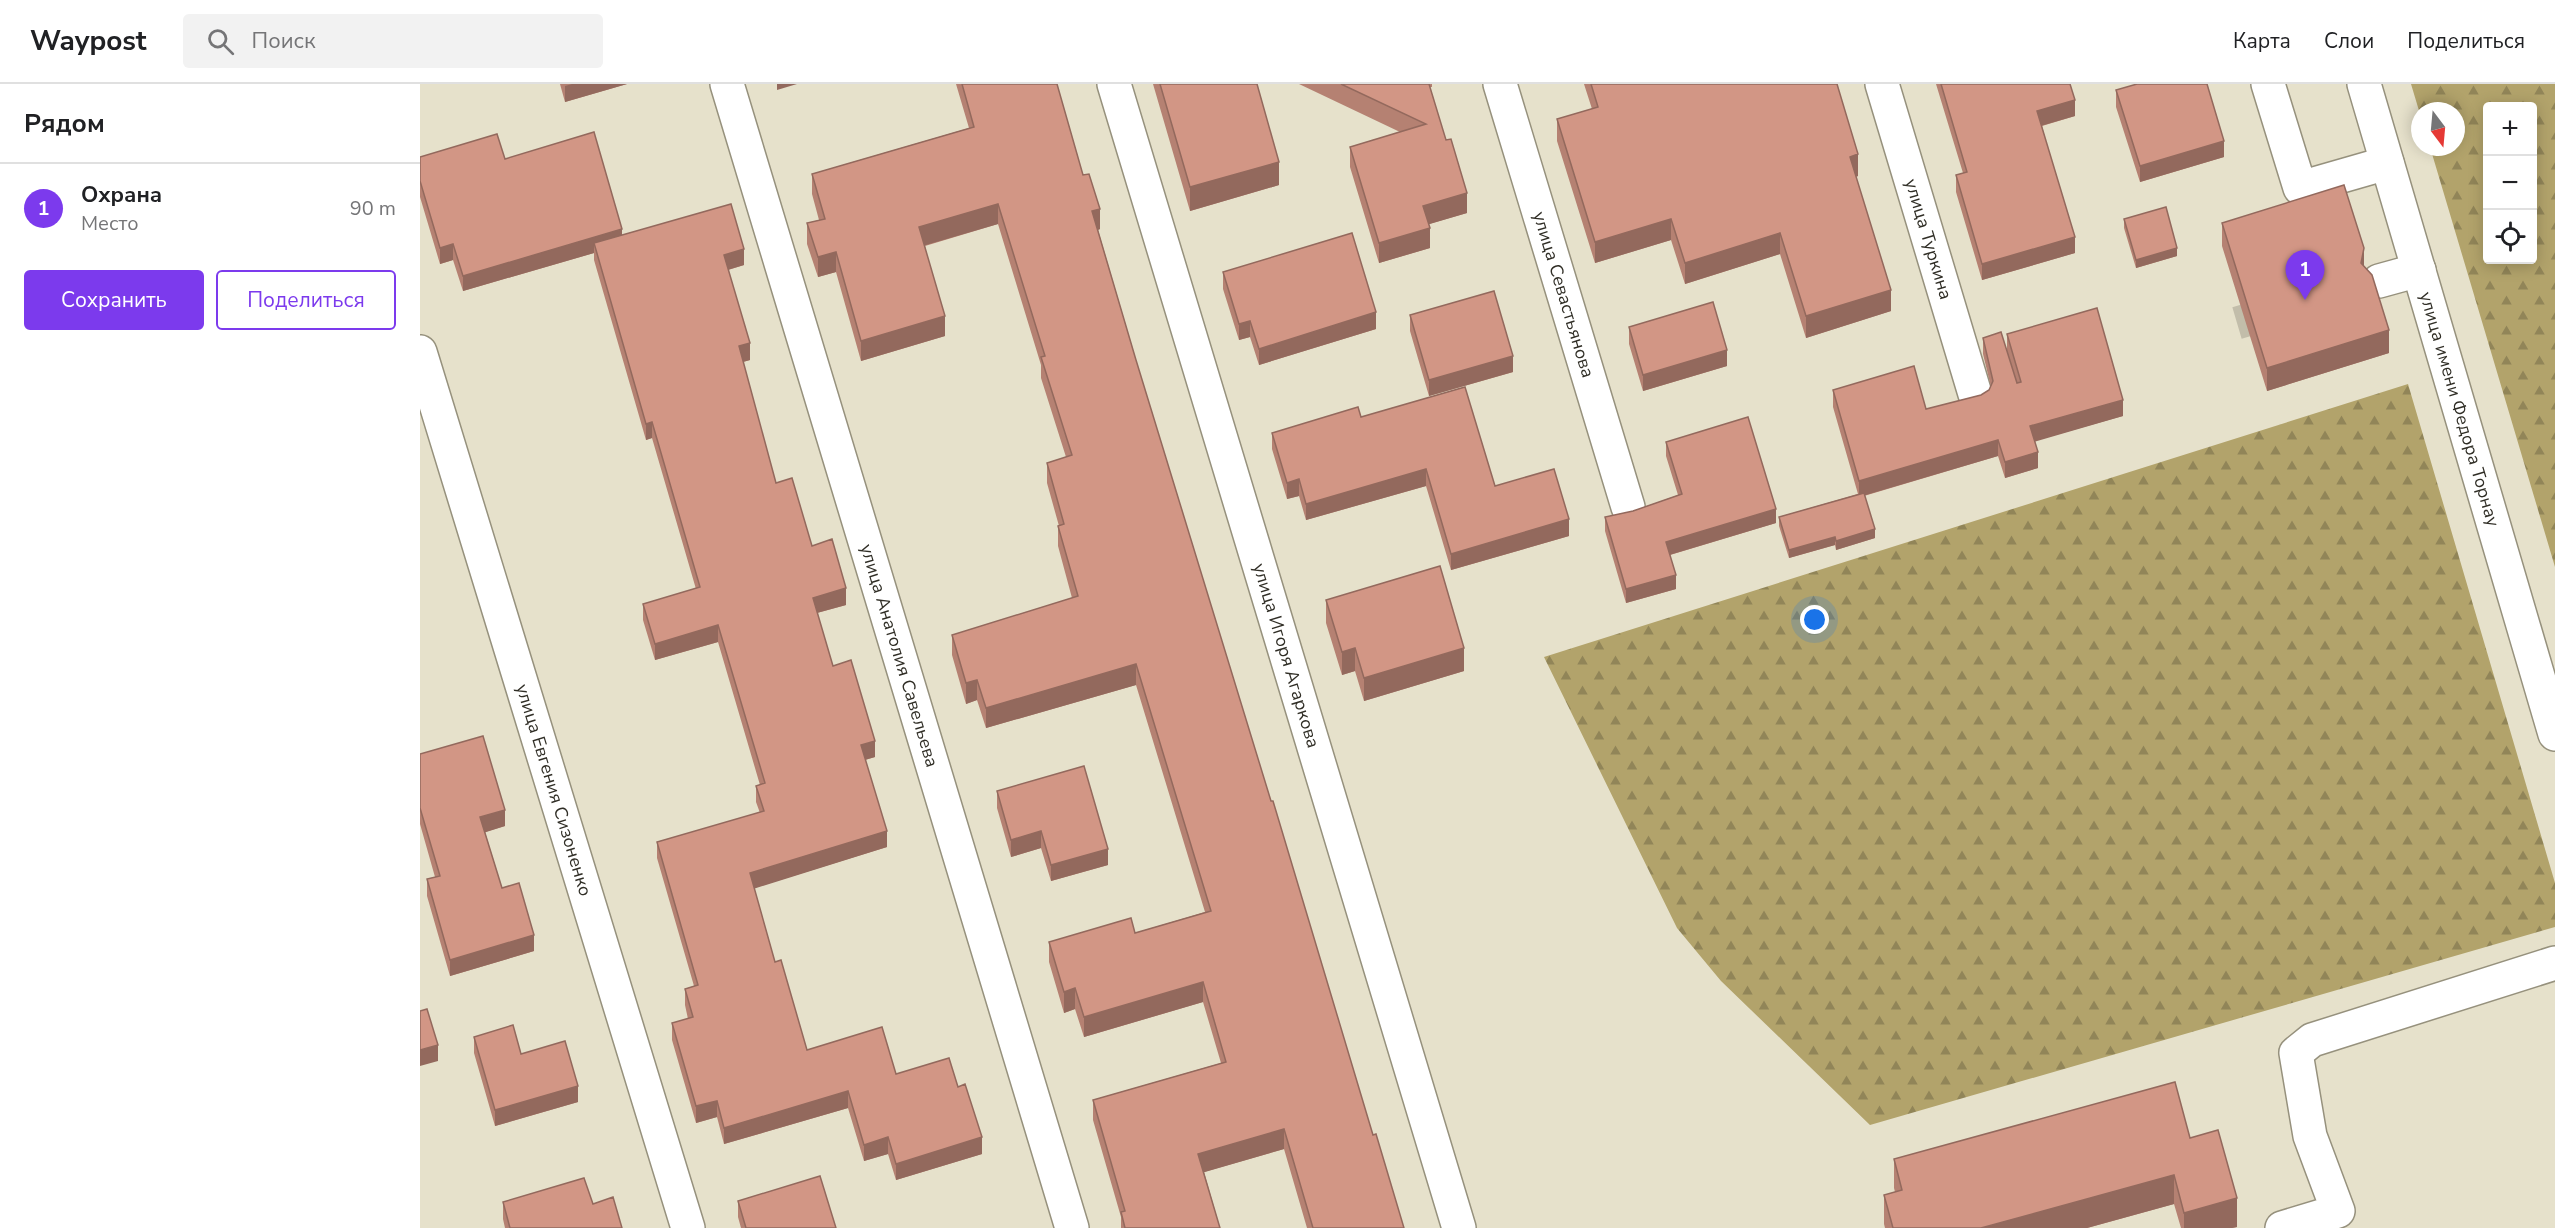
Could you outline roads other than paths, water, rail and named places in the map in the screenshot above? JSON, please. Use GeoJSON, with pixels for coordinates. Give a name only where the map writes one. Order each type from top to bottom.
{"type":"FeatureCollection","features":[{"type":"Feature","properties":{"kind":"street","name":"улица Анатолия Савельева"},"geometry":{"type":"LineString","coordinates":[[727,84],[1072,1228]]}},
{"type":"Feature","properties":{"kind":"street","name":"улица Игоря Агаркова"},"geometry":{"type":"LineString","coordinates":[[1114,84],[1459,1228]]}},
{"type":"Feature","properties":{"kind":"street","name":"улица Севастьянова"},"geometry":{"type":"LineString","coordinates":[[1500,84],[1628,507]]}},
{"type":"Feature","properties":{"kind":"street","name":"улица Туркина"},"geometry":{"type":"LineString","coordinates":[[1882,84],[1975,394]]}},
{"type":"Feature","properties":{"kind":"street"},"geometry":{"type":"LineString","coordinates":[[2268,84],[2300,188],[2387,163]]}},
{"type":"Feature","properties":{"kind":"street","name":"улица имени Федора Торнау"},"geometry":{"type":"LineString","coordinates":[[2364,84],[2555,734]]}},
{"type":"Feature","properties":{"kind":"street"},"geometry":{"type":"LineString","coordinates":[[2379,281],[2419,270]]}},
{"type":"Feature","properties":{"kind":"street","name":"улица Евгения Сизоненко"},"geometry":{"type":"LineString","coordinates":[[420,352],[688,1228]]}},
{"type":"Feature","properties":{"kind":"street"},"geometry":{"type":"LineString","coordinates":[[2282,1228],[2342,1220],[2310,1136],[2295,1053],[2312,1040],[2555,963]]}},
{"type":"Feature","properties":{"kind":"tunnel"},"geometry":{"type":"LineString","coordinates":[[2237,323],[2288,308]]}},
{"type":"Feature","properties":{"kind":"place","name":"Охрана"},"geometry":{"type":"Point","coordinates":[2305,300]}}]}
